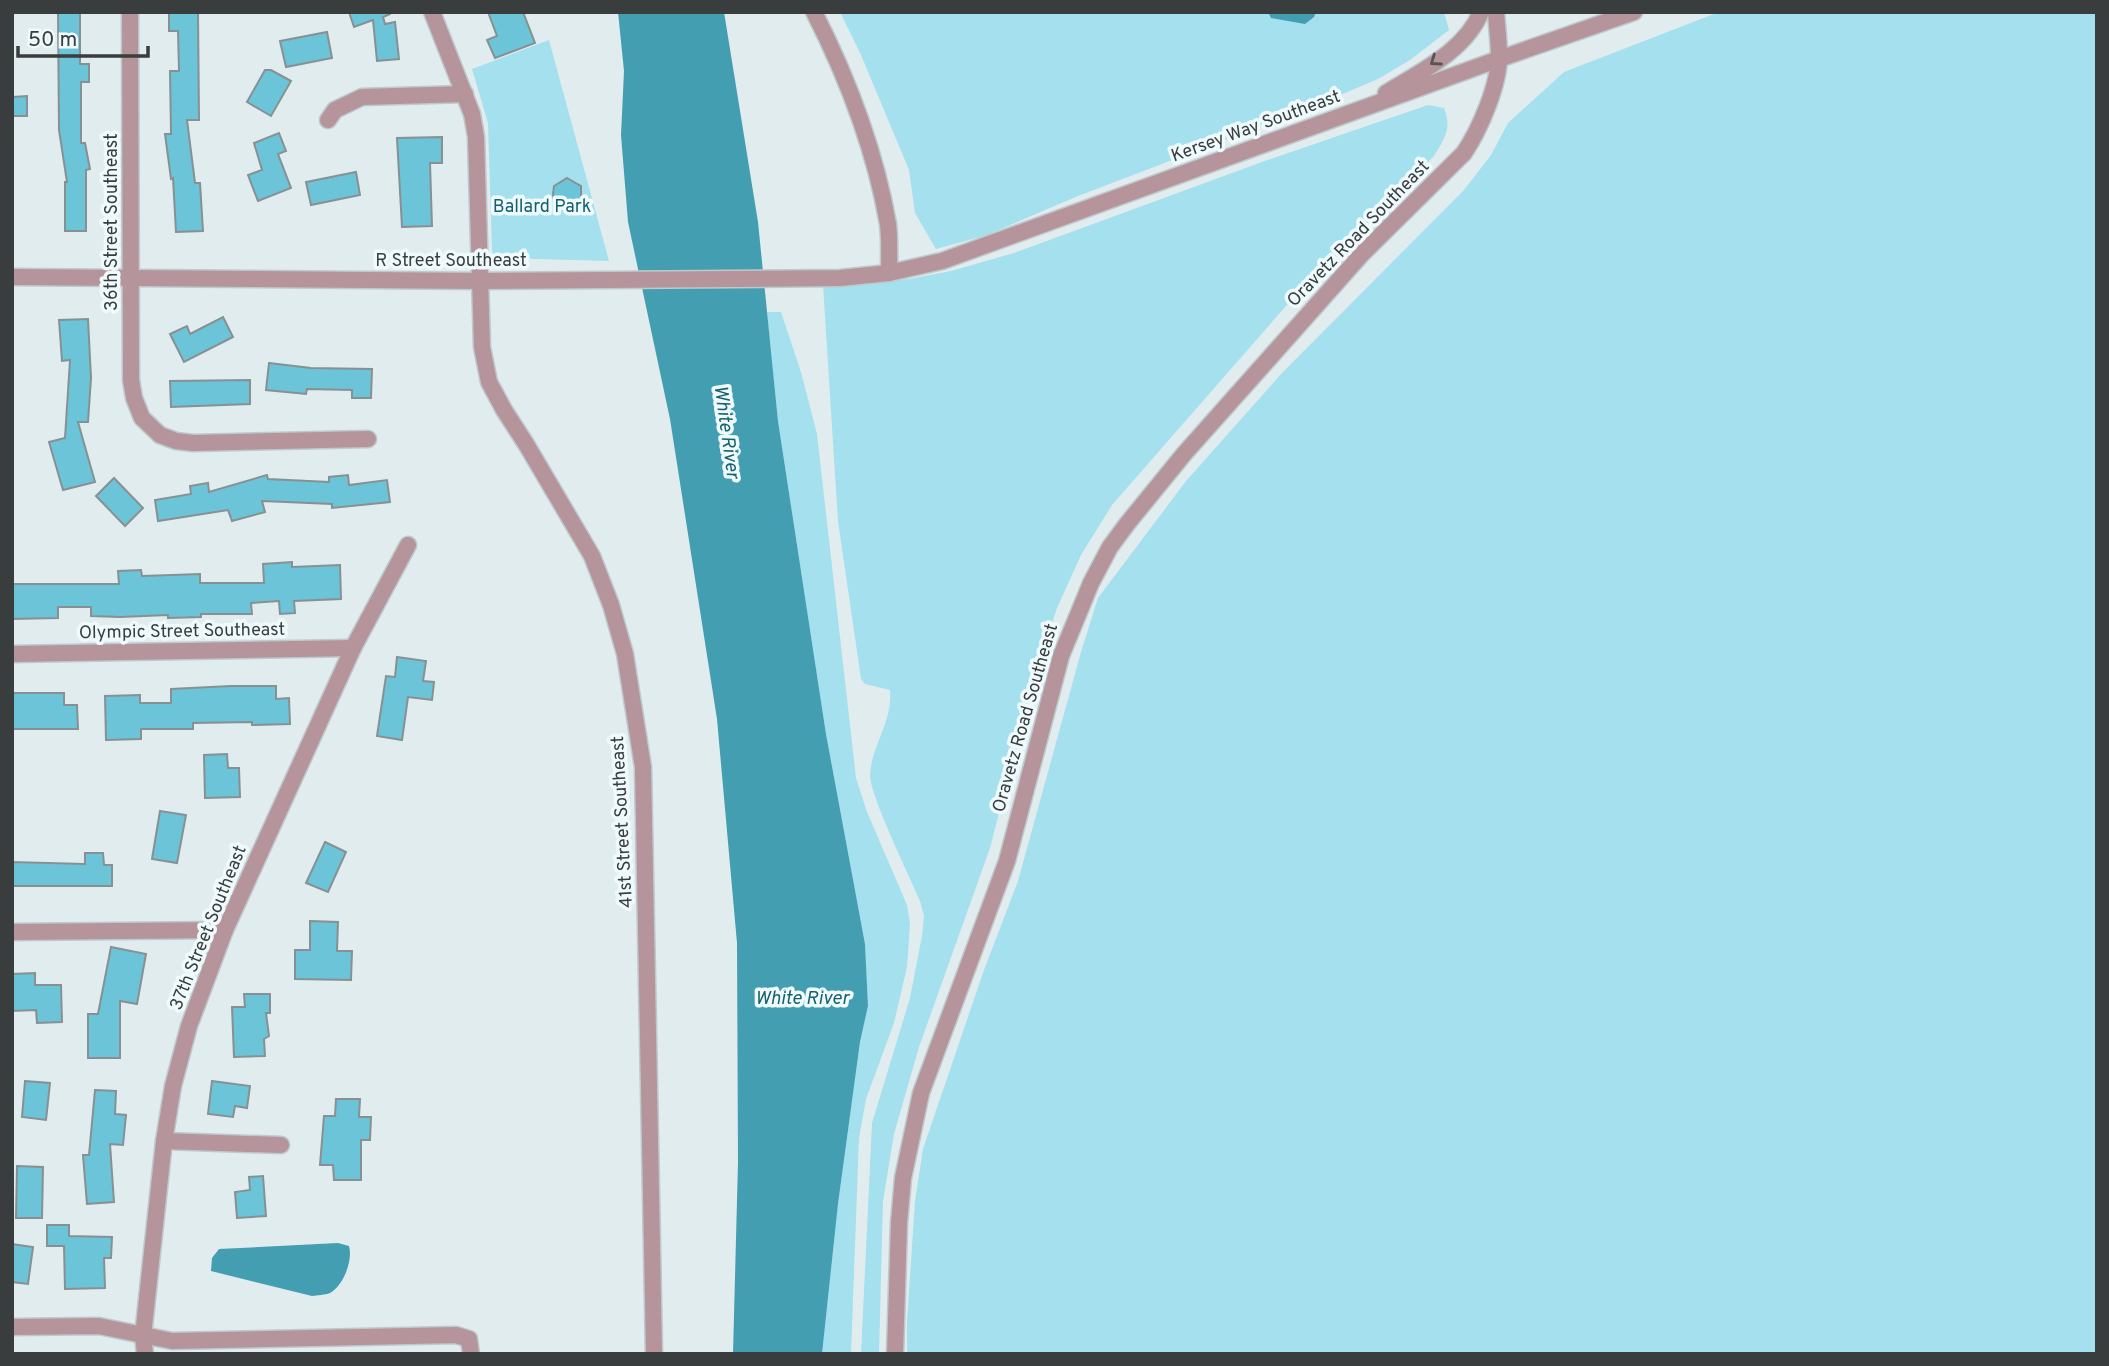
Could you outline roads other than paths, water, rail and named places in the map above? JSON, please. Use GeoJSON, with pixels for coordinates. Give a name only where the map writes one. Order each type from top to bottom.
{"type":"FeatureCollection","features":[{"type":"Feature","properties":{"kind":"street","name":"36th Street Southeast"},"geometry":{"type":"LineString","coordinates":[[131,12],[132,388],[137,407],[149,427],[160,435],[193,443],[368,439]]}},
{"type":"Feature","properties":{"kind":"street"},"geometry":{"type":"LineString","coordinates":[[432,12],[472,114],[476,137],[480,281]]}},
{"type":"Feature","properties":{"kind":"street"},"geometry":{"type":"LineString","coordinates":[[814,12],[854,96],[873,160],[888,226],[889,273]]}},
{"type":"Feature","properties":{"kind":"street"},"geometry":{"type":"LineString","coordinates":[[1363,108],[1457,46],[1476,25],[1481,12]]}},
{"type":"Feature","properties":{"kind":"street","name":"Oravetz Road Southeast"},"geometry":{"type":"LineString","coordinates":[[895,1354],[902,1189],[921,1093],[1007,861],[1061,656],[1091,583],[1121,532],[1184,454],[1362,254],[1464,153],[1484,118],[1499,59],[1496,12]]}},
{"type":"Feature","properties":{"kind":"street","name":"Kersey Way Southeast"},"geometry":{"type":"LineString","coordinates":[[889,273],[942,261],[1634,12]]}},
{"type":"Feature","properties":{"kind":"street"},"geometry":{"type":"LineString","coordinates":[[328,120],[335,110],[362,97],[464,94]]}},
{"type":"Feature","properties":{"kind":"street","name":"R Street Southeast"},"geometry":{"type":"LineString","coordinates":[[12,277],[480,281],[840,278],[889,273]]}},
{"type":"Feature","properties":{"kind":"street","name":"41st Street Southeast"},"geometry":{"type":"LineString","coordinates":[[480,281],[482,347],[489,382],[592,556],[611,605],[625,654],[635,705],[643,767],[654,1354]]}},
{"type":"Feature","properties":{"kind":"street","name":"37th Street Southeast"},"geometry":{"type":"LineString","coordinates":[[145,1354],[143,1336],[164,1140],[173,1086],[189,1026],[225,930],[353,648],[408,545]]}},
{"type":"Feature","properties":{"kind":"street","name":"Olympic Street Southeast"},"geometry":{"type":"LineString","coordinates":[[12,654],[353,648]]}},
{"type":"Feature","properties":{"kind":"street"},"geometry":{"type":"LineString","coordinates":[[12,932],[225,930]]}},
{"type":"Feature","properties":{"kind":"street"},"geometry":{"type":"LineString","coordinates":[[164,1140],[281,1145]]}},
{"type":"Feature","properties":{"kind":"street"},"geometry":{"type":"LineString","coordinates":[[12,1327],[99,1326],[172,1341],[222,1347],[375,1337],[466,1337],[469,1339],[471,1354]]}},
{"type":"Feature","properties":{"kind":"street"},"geometry":{"type":"LineString","coordinates":[[375,1337],[376,1354]]}},
{"type":"Feature","properties":{"kind":"water","name":"White River"},"geometry":{"type":"Polygon","coordinates":[[[618,12],[724,12],[758,222],[778,421],[826,734],[865,944],[868,1006],[860,1042],[838,1204],[822,1354],[733,1354],[738,1162],[737,943],[717,719],[670,419],[628,222],[621,135],[624,71],[618,12]]]}},
{"type":"Feature","properties":{"kind":"water"},"geometry":{"type":"Polygon","coordinates":[[[1268,12],[1316,12],[1305,24],[1271,18],[1268,12]]]}},
{"type":"Feature","properties":{"kind":"water"},"geometry":{"type":"Polygon","coordinates":[[[338,1243],[349,1246],[348,1265],[339,1284],[326,1294],[312,1296],[211,1271],[212,1258],[219,1249],[338,1243]]]}},
{"type":"Feature","properties":{"kind":"park label","name":"Ballard Park"},"geometry":{"type":"Point","coordinates":[542,207]}}]}
